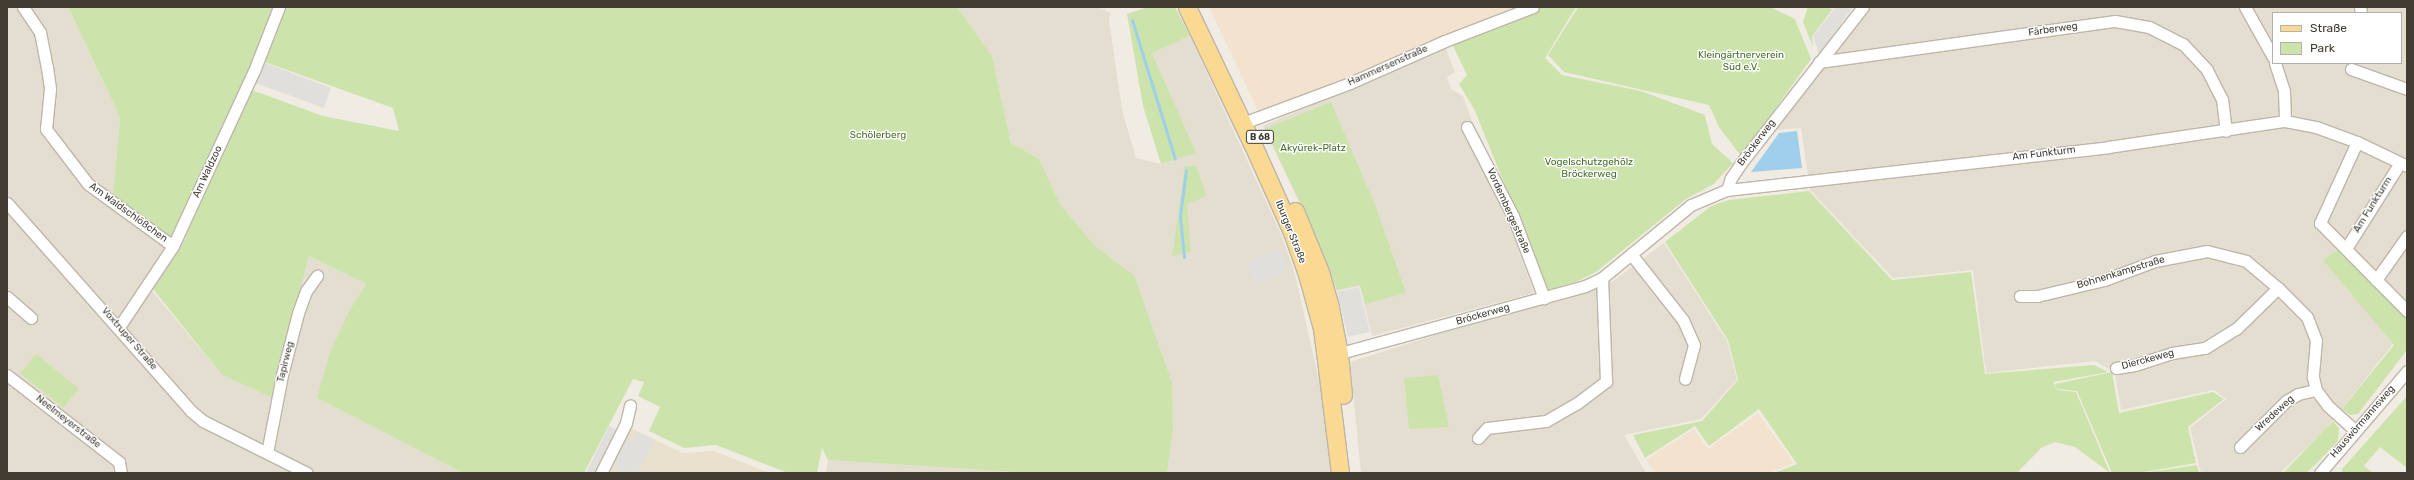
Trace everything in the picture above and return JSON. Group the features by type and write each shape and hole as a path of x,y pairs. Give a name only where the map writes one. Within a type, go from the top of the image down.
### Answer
{"main road":[{"name":"Iburger Straße","path":"1187,7 1304,232 1320,272 1351,473"},
{"name":"Iburger Straße","path":"1199,7 1248,122"},
{"name":"Iburger Straße","path":"1332,355 1340,473"}],"street":[{"name":"Am Waldschlößchen","path":"23,7 40,32 47,67 50,89 46,129 88,184 173,246"},
{"name":"Am Waldzoo","path":"119,327 173,246 251,78 279,7"},
{"name":"Hammersenstraße","path":"1248,122 1533,7"},
{"name":"Bröckerweg","path":"1332,355 1544,298 1585,286 1602,278 1691,205 1727,190 1731,178 1741,163 1863,7"},
{"path":"2245,7 2272,55"},
{"name":"Färberweg","path":"1819,62 2115,21 2149,27 2184,44 2207,70 2222,99 2226,131"},
{"path":"2275,64 2284,91 2285,121"},
{"path":"2352,69 2364,68 2407,88 2407,83"},
{"name":"Am Funkturm","path":"1727,190 2226,131 2285,121 2316,127 2357,142 2403,164 2347,247"},
{"name":"Vordembergestraße","path":"1467,126 1513,216 1544,298"},
{"path":"2357,142 2320,223 2347,247 2376,280 2407,311"},
{"name":"Voxtruper Straße","path":"8,208 119,327 191,411 202,421 267,454 288,469 307,473"},
{"path":"2376,280 2407,236"},
{"name":"Bohnenkampstraße","path":"2020,296 2037,296 2104,280 2155,261 2207,251 2246,261 2278,288 2307,318 2313,328 2316,340 2313,377 2316,390 2328,406 2355,430"},
{"path":"1631,254 1683,320 1694,345 1685,379"},
{"name":"Tapirweg","path":"267,454 282,375 298,313 306,292 317,276"},
{"path":"1478,438 1487,428 1546,421 1576,404 1606,381 1602,278"},
{"name":"Dierckeweg","path":"2116,368 2135,365 2172,352 2204,348 2236,329 2278,288"},
{"path":"7,297 31,318"},
{"name":"Hauswörmannsweg","path":"2320,473 2355,430 2407,371"},
{"name":"Neelmeyerstraße","path":"7,375 119,462 121,473"},
{"name":"Wredeweg","path":"2240,447 2286,401 2298,394 2316,390"},
{"path":"601,473 626,423 630,406"}],"shaded area":[{"path":"7,7 68,7 120,117 113,195 172,238 143,280 222,375 273,398 309,256 366,284 352,306 317,398 463,473 7,473"},
{"path":"957,7 1097,7 1111,13 1109,20 1122,110 1136,158 1161,164 1195,153 1152,53 1190,36 1281,234 1295,274 1320,385 1332,473 1167,473 1173,430 1134,275 1094,245 1060,204 1039,159 1011,143 992,56"},
{"path":"1209,7 1514,7 1348,79 1259,113"},
{"path":"1836,7 1853,7 1819,54 1813,36"},
{"path":"1868,7 2407,7 2407,318 2392,345 2325,430 2280,473 2201,473 2190,428 2226,399 2214,390 2121,410 2115,373 2095,361 1986,373 1973,270 1893,278 1810,190 1801,128 1774,130 1815,75 1831,61"},
{"path":"1445,47 1455,72 1447,77 1451,89 1463,96 1534,293 1372,336 1360,286 1337,291 1309,223 1263,126"},
{"path":"263,62 331,88 324,108 255,83"},
{"path":"1664,243 1727,341 1737,380 1701,419 1624,435 1646,473 1361,473 1350,362 1536,303 1612,282"},
{"path":"1280,249 1289,272 1256,285 1247,262"},
{"path":"1359,287 1370,332 1348,337 1337,292"},
{"path":"1758,413 1794,463 1769,473 1655,473 1646,460 1694,429 1708,449"},
{"path":"609,426 617,430 596,473 586,473"},
{"path":"629,427 683,453 714,451 770,473 606,473"},
{"path":"638,432 655,441 637,473 617,473 619,469 613,466 628,438 634,440"},
{"path":"828,460 1031,473 826,473"}],"green space":[{"name":"Schölerberg","path":"68,7 957,7 992,56 1011,143 1039,159 1060,204 1094,245 1134,275 1172,383 1173,430 1167,473 1031,473 828,460 822,448 817,473 788,473 716,445 684,448 649,431 660,407 638,396 644,382 633,379 584,473 463,473 317,398 330,352 352,306 366,284 309,256 273,398 222,375 153,289 180,249 252,90 323,116 399,131 393,108 259,60 175,241 113,195 120,117"},
{"path":"1148,7 1175,7 1190,36 1152,53 1196,153 1161,164 1143,106 1127,14"},
{"name":"Vogelschutzgehölz Bröckerweg","path":"1542,7 1576,7 1545,58 1562,75 1641,91 1705,115 1712,144 1733,163 1714,184 1686,199 1596,272 1578,281 1547,290 1475,111 1459,84 1467,75 1451,42"},
{"name":"Kleingärtnerverein Süd e.V.","path":"1578,7 1770,7 1795,19 1811,59 1741,156 1719,127 1709,105 1564,72 1548,55"},
{"path":"1808,7 1828,7 1832,10 1812,36 1813,47 1803,22"},
{"name":"Akyürek-Platz","path":"1331,102 1376,207 1406,293 1365,304 1360,285 1337,290 1310,223 1265,129"},
{"path":"1185,166 1196,166 1207,196 1187,204 1191,252 1172,256"},
{"path":"1809,191 1892,280 1971,272 1985,374 2094,365 2108,372 2053,382 2057,390 2076,392 2110,473 2075,447 2055,442 2041,448 2017,473 1774,473 1797,464 1759,409 1709,446 1695,426 1645,458 1633,435 1702,421 1738,380 1728,340 1665,242 1711,206 1729,200"},
{"path":"2339,249 2407,319 2407,350 2358,414 2350,415 2342,409 2394,345 2323,260"},
{"path":"36,354 79,389 63,408 20,373"},
{"path":"2112,372 2119,413 2213,392 2224,399 2188,427 2196,463 2138,473 2112,473 2077,391 2057,389 2055,384"},
{"path":"1438,375 1449,427 1409,429 1404,378"},
{"path":"2407,396 2407,468 2380,447 2364,466 2373,473 2342,473 2342,469"},
{"path":"2333,421 2339,428 2338,441 2314,466 2306,473 2283,473"},
{"path":"2197,465 2199,473 2142,473"}],"water":[{"path":"1797,131 1802,168 1751,172 1779,133"}],"waterway":[{"path":"1132,20 1175,159"},
{"path":"1184,257 1180,216 1186,170"}]}
